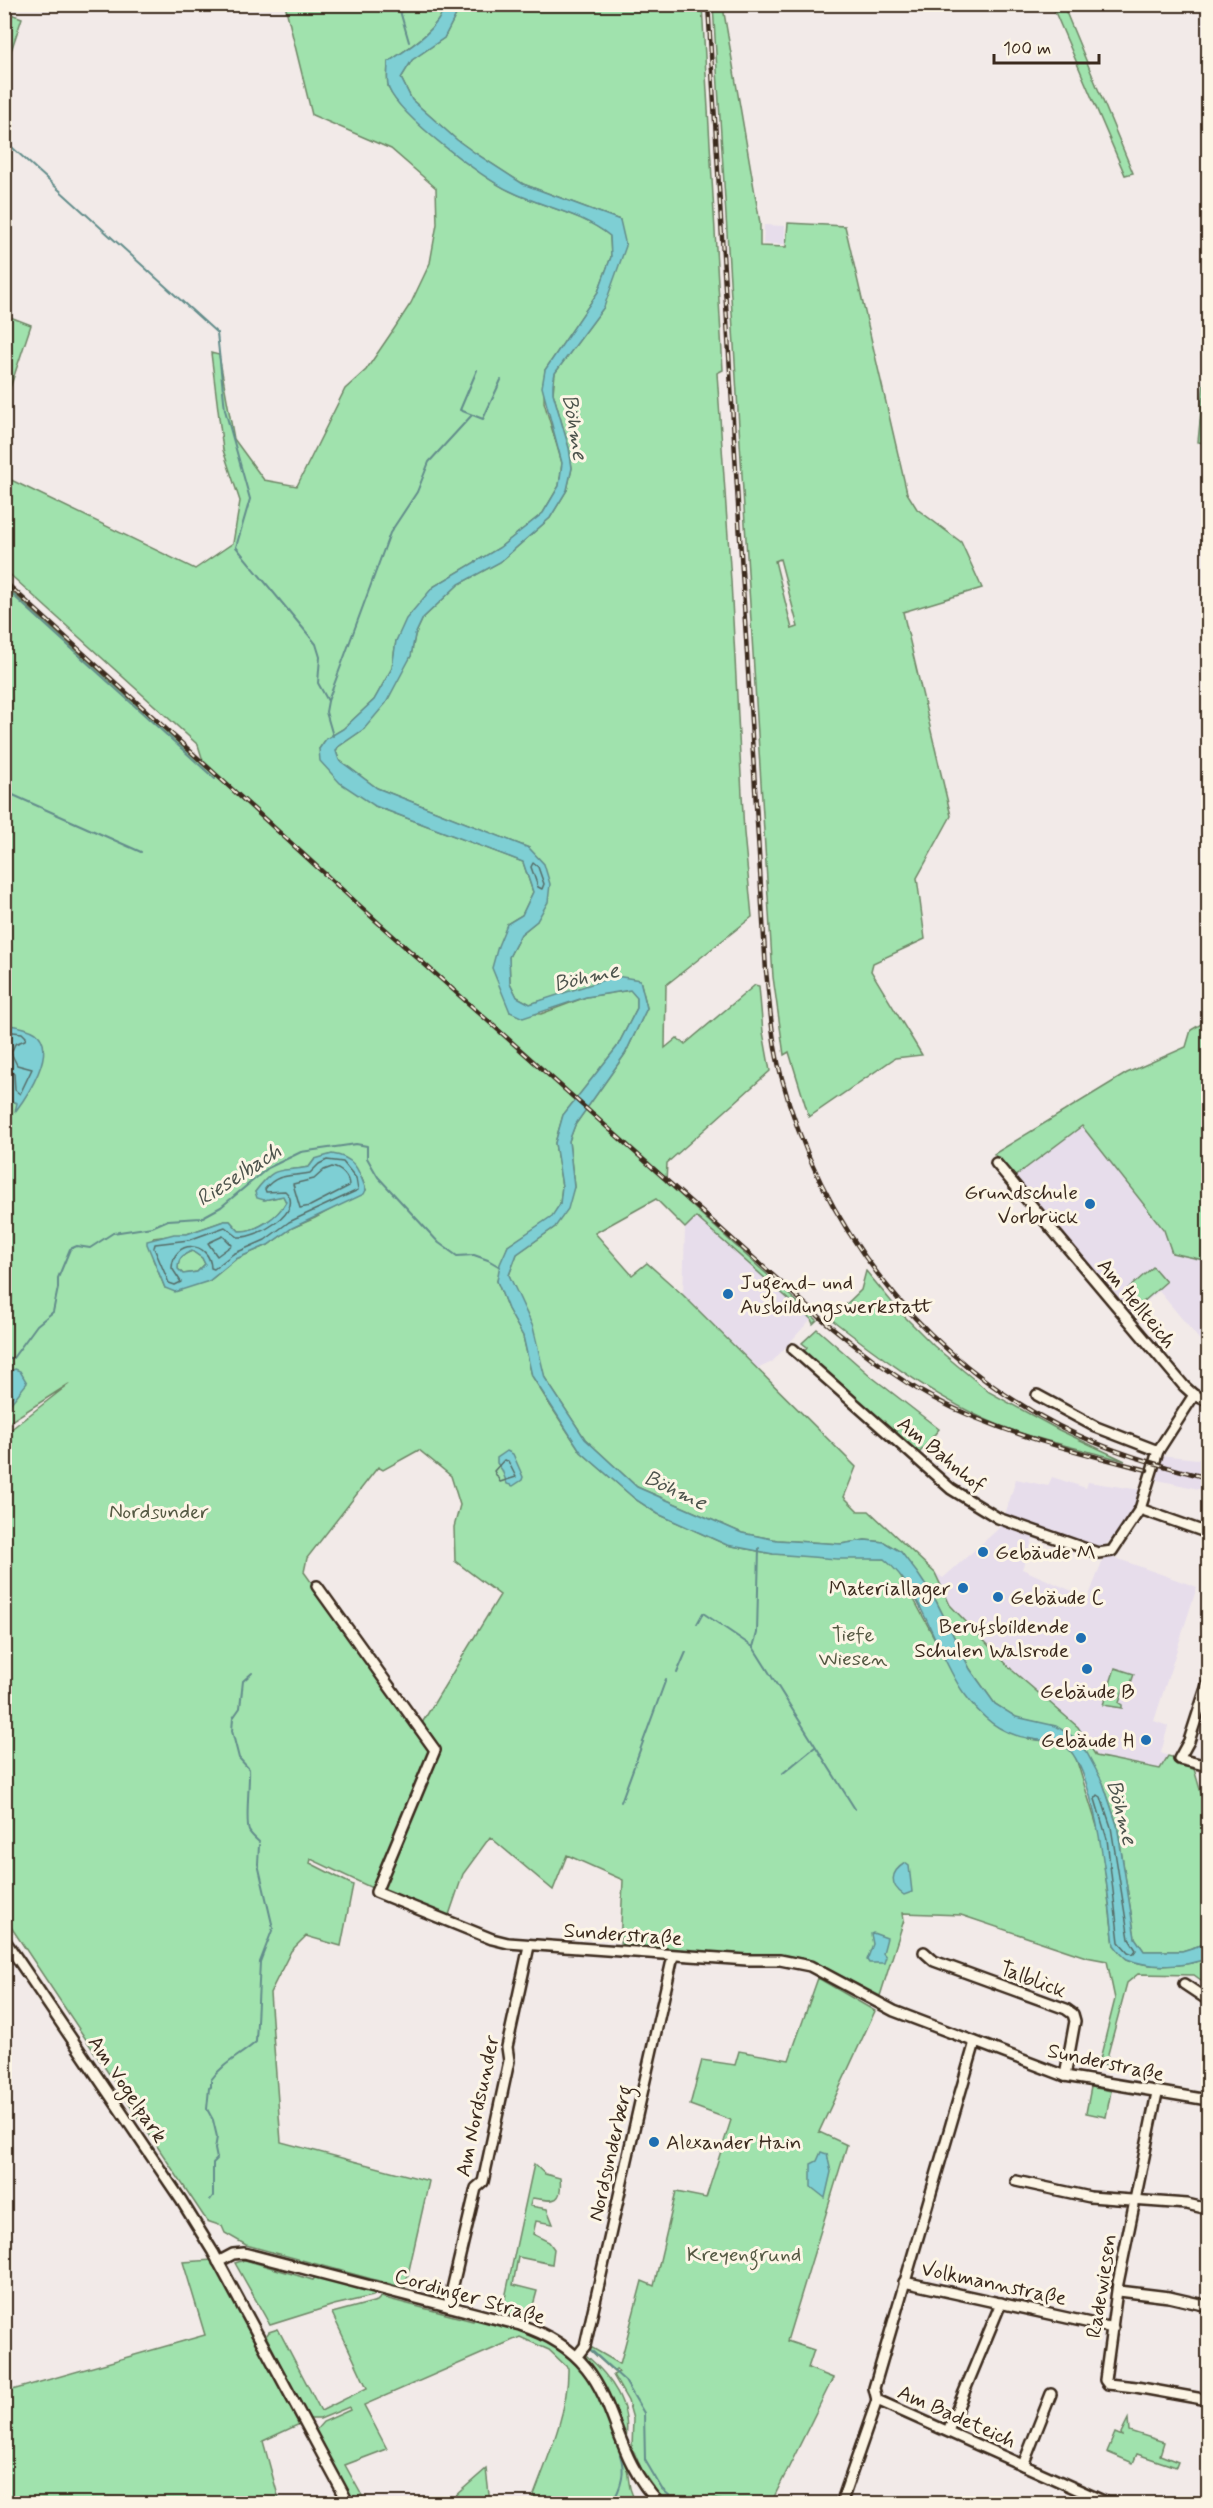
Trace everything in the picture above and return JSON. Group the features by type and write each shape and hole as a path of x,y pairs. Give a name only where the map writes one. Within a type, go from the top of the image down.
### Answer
{"street":[{"name":"Am Hellteich","path":"996,1163 1194,1395"},
{"name":"Am Bahnhof","path":"793,1349 951,1489 998,1518 1098,1553 1106,1553 1116,1546 1140,1509"},
{"path":"1036,1395 1096,1427 1158,1451"},
{"path":"1209,1401 1194,1395 1158,1451 1140,1509 1209,1533"},
{"name":"Sunderstraße","path":"316,1586 435,1750 376,1892 492,1940 529,1946 747,1960 780,1959 802,1963 818,1969 894,2011 1065,2076 1209,2100"},
{"path":"1208,1686 1189,1741 1179,1759 1209,1766"},
{"name":"Am Vogelpark","path":"4,1939 181,2200 218,2262 349,2504"},
{"name":"Am Nordsunder","path":"448,2306 476,2188 483,2182 508,2061 507,2047 529,1946"},
{"name":"Talblick","path":"924,1952 934,1961 1066,2009 1073,2014 1075,2021 1065,2076"},
{"name":"Nordsunderberg","path":"577,2356 585,2346 673,1956"},
{"path":"1184,1984 1209,2000"},
{"path":"844,2504 844,2492 877,2400 874,2388 975,2042"},
{"name":"Radewiesen","path":"1157,2093 1118,2283 1119,2291 1106,2383 1209,2400"},
{"path":"1016,2181 1089,2197 1181,2204 1209,2209"},
{"name":"Cordinger Straße","path":"218,2262 233,2254 244,2253 536,2330 577,2356 592,2373 604,2394 631,2464 641,2482 660,2504"},
{"name":"Volkmannstraße","path":"904,2282 1113,2328"},
{"path":"1119,2291 1169,2296 1209,2306"},
{"path":"948,2431 1001,2303"},
{"name":"Am Badeteich","path":"1023,2465 1052,2394"},
{"name":"Am Badeteich","path":"877,2400 1110,2504"}],"shaded area":[{"path":"764,225 785,226 785,244 763,244"},
{"name":"Grundschule Vorbrück","path":"1082,1125 1164,1230 1172,1253 1208,1261 1208,1350 1159,1291 1129,1316 1014,1177"},
{"path":"695,1217 811,1319 772,1362 757,1369 683,1295 685,1228"},
{"path":"1159,1455 1208,1460 1208,1491 1153,1479"},
{"name":"Berufsbildende Schulen Walsrode","path":"1052,1477 1086,1488 1088,1482 1141,1490 1134,1513 1102,1549 1037,1527 1022,1569 1088,1598 1104,1557 1109,1552 1110,1556 1197,1587 1154,1721 1168,1726 1161,1753 1168,1756 1160,1769 1096,1756 1078,1727 1013,1671 950,1605 935,1573 943,1578 996,1531 1008,1517 1005,1515 1016,1479 1048,1486"}],"green space":[{"path":"285,5 446,5 442,15 430,31 388,62 388,86 396,101 443,145 497,184 523,197 587,222 610,236 611,257 598,292 545,370 544,402 562,463 559,486 543,513 499,548 433,587 396,641 392,668 374,700 343,729 326,739 319,749 375,806 523,862 533,892 522,915 507,924 510,1012 541,1014 586,997 631,990 637,997 637,1008 617,1047 563,1115 555,1143 562,1186 560,1204 553,1216 508,1246 497,1281 508,1309 523,1336 532,1376 581,1452 635,1499 658,1514 727,1545 773,1554 884,1559 896,1568 962,1690 1029,1739 1062,1743 1075,1755 1101,1839 1114,1945 1127,1959 1146,1964 1179,1965 1208,1958 1208,1985 1194,1975 1138,1974 1127,1983 1105,2065 1099,2063 1115,1999 1107,1961 1086,1957 961,1915 903,1913 904,1920 880,1996 808,1959 781,1955 620,1947 623,1880 567,1855 553,1890 490,1837 463,1874 448,1918 380,1889 439,1750 422,1723 500,1595 455,1561 454,1527 460,1505 451,1476 419,1450 383,1470 378,1467 307,1558 304,1572 431,1749 374,1889 311,1859 310,1863 353,1885 341,1946 306,1936 291,1951 270,1993 281,2142 429,2181 405,2288 246,2245 225,2233 222,2226 207,2221 5,1918 5,1434 69,1384 5,1425 4,585 205,767 198,745 5,570 5,477 195,569 233,543 240,501 223,450 211,353 219,355 234,439 264,480 297,486 345,389 366,370 411,303 430,263 437,224 436,188 391,149 312,115","holes":["315,1159 361,1176 366,1190 292,1228 268,1245 236,1259 209,1281 165,1288 153,1259 153,1238 187,1234 224,1221 230,1221 239,1231 260,1226 272,1218 286,1202 283,1196 264,1200 255,1192 262,1183 278,1172 309,1167"]},
{"path":"461,5 702,5 723,370 717,373 744,833 752,917 666,985 665,1048 677,1038 685,1044 755,985 759,986 763,1032 770,1071 667,1163 666,1182 817,1320 813,1324 811,1319 696,1217 685,1228 656,1199 595,1233 632,1275 647,1263 683,1295 856,1467 844,1497 858,1511 869,1511 935,1573 950,1605 1013,1671 1078,1727 1096,1756 1160,1769 1168,1756 1192,1762 1201,1793 1208,1795 1208,1943 1182,1951 1144,1951 1135,1938 1117,1825 1103,1783 1056,1727 1015,1717 995,1704 970,1669 936,1601 901,1552 884,1542 865,1540 841,1544 777,1540 742,1533 637,1487 585,1439 545,1378 509,1275 517,1254 555,1227 574,1187 569,1141 575,1125 625,1054 647,1008 640,980 561,995 530,1004 517,997 510,983 509,957 521,934 537,921 529,848 377,788 339,760 336,751 338,747 364,729 411,656 415,635 423,618 459,584 500,562 550,518 567,490 572,468 569,448 553,393 555,373 604,307 620,220 523,184 457,140 412,100 401,78 412,60 444,38"},
{"path":"713,5 730,5 723,7 760,223 760,246 786,247 788,223 845,226 907,493 917,509 961,542 982,588 903,612 951,816 917,878 925,939 873,963 871,971 922,1055 895,1058 809,1117 789,1052 784,1055 773,977","holes":["780,559 798,627 792,629 775,561"]},
{"path":"1052,5 1063,5 1133,173 1125,175"},
{"path":"4,12 22,18 5,69"},
{"path":"4,315 31,325 5,403"},
{"path":"1208,338 1208,444 1198,442"},
{"path":"1208,1020 1208,1261 1172,1253 1164,1230 1082,1126 1014,1177 994,1154 1127,1073 1186,1047 1191,1030"},
{"path":"192,1251 202,1258 205,1264 197,1272 183,1274 178,1269 179,1262 183,1256"},
{"path":"1153,1267 1166,1282 1134,1310 1121,1295"},
{"path":"866,1271 900,1312 934,1346 989,1392 1059,1430 1125,1461 1030,1436 976,1415 938,1394 865,1345 831,1319 861,1290"},
{"path":"817,1329 873,1378 939,1429 916,1457 803,1353 807,1347 802,1343"},
{"path":"1115,1668 1134,1674 1130,1686 1125,1684 1119,1703 1122,1708 1103,1705"},
{"name":"Kreyengrund","path":"818,1978 875,2011 819,2132 847,2145 787,2341 814,2350 808,2368 833,2378 771,2503 735,2503 714,2499 710,2503 667,2503 652,2489 654,2487 642,2470 632,2448 633,2419 628,2401 613,2375 619,2372 616,2369 614,2372 589,2349 589,2346 620,2364 642,2281 654,2286 676,2192 706,2198 731,2120 690,2105 702,2060 735,2065 739,2051 789,2060"},
{"path":"1091,2087 1111,2091 1106,2117 1086,2113"},
{"path":"534,2164 545,2174 560,2178 561,2187 555,2199 532,2198 530,2206 547,2209 553,2224 536,2221 533,2234 549,2242 554,2249 552,2264 518,2257 513,2285 537,2291 529,2320 502,2312"},
{"path":"213,2260 302,2423 263,2441 280,2503 5,2504 5,2392 205,2335 183,2262"},
{"path":"245,2260 313,2280 315,2277 377,2291 373,2296 334,2305 270,2325 235,2263"},
{"path":"381,2297 473,2321 475,2317 508,2326 534,2336 573,2361 600,2399 612,2425 626,2462 631,2492 637,2503 531,2503 561,2419 568,2368 549,2350 520,2337 364,2405 387,2449 345,2465 366,2503 354,2503 316,2430 323,2422 350,2410 349,2407 320,2419 309,2419 266,2336 269,2332 278,2329 321,2411 367,2388 332,2313 377,2301"},
{"path":"586,2355 604,2372 617,2392 625,2414 626,2439 611,2398 587,2361"},
{"path":"1128,2419 1129,2431 1164,2442 1160,2455 1178,2462 1176,2467 1137,2454 1133,2463 1107,2452 1115,2433 1122,2436 1121,2433"},
{"path":"486,2469 490,2503 447,2503"}],"water":[{"path":"446,5 461,5 444,38 412,60 401,78 412,100 457,140 523,184 620,220 626,246 604,307 555,373 553,393 569,448 572,468 567,490 550,518 500,562 459,584 423,618 415,635 411,656 386,703 364,729 338,747 336,751 339,760 377,788 529,848 544,864 550,884 548,902 537,921 521,934 509,957 510,983 517,997 530,1004 616,976 640,980 647,1008 625,1054 575,1125 569,1141 574,1187 568,1209 555,1227 517,1254 509,1275 533,1327 545,1378 585,1439 637,1487 742,1533 777,1540 841,1544 865,1540 884,1542 901,1552 936,1601 970,1669 995,1704 1016,1717 1056,1726 1072,1736 1087,1753 1103,1783 1117,1825 1135,1938 1144,1951 1182,1951 1208,1943 1208,1958 1179,1965 1146,1964 1127,1959 1114,1945 1105,1869 1093,1806 1085,1779 1075,1757 1063,1744 1020,1737 1001,1729 977,1710 953,1676 909,1587 884,1559 837,1559 773,1554 727,1545 658,1514 635,1499 581,1452 532,1376 523,1336 508,1309 497,1281 500,1264 508,1246 552,1216 560,1204 562,1186 555,1143 563,1115 617,1047 637,1008 637,998 630,990 586,997 523,1018 510,1012 492,968 507,924 522,915 533,892 523,862 375,806 340,783 320,761 319,749 326,739 343,729 374,700 392,668 396,641 406,619 433,587 499,548 543,513 559,486 562,463 542,387 545,370 598,292 611,257 610,236 599,228 522,197 481,174 425,130 396,101 388,86 388,62 430,31 442,15"},
{"path":"9,1025 36,1033 42,1041 44,1050 33,1084 15,1112 17,1103 11,1101 9,1077 5,1072 5,1026"},
{"path":"332,1154 351,1161 361,1176 366,1190 364,1194 292,1228 268,1245 236,1259 209,1281 175,1292 165,1288 147,1241 174,1234 187,1234 224,1221 230,1221 239,1231 259,1226 278,1213 286,1202 283,1196 264,1200 257,1198 255,1192 262,1183 279,1171 309,1167 315,1159","holes":["192,1251 202,1258 205,1264 197,1272 183,1274 178,1269 180,1260 189,1252"]},
{"path":"15,1369 20,1371 27,1383 5,1407 5,1396 11,1399 13,1395 8,1388 5,1389 5,1379 10,1376 10,1371"},
{"path":"507,1451 513,1454 523,1477 513,1486 507,1484 497,1463 497,1458"},
{"path":"905,1863 909,1866 912,1892 904,1895 896,1887 893,1879 896,1870"},
{"path":"871,1934 887,1938 883,1953 886,1957 884,1963 869,1963 867,1960 873,1944"},
{"path":"821,2152 827,2154 831,2172 825,2198 811,2187 811,2164 817,2161"}],"waterway":[{"path":"398,4 409,42"},
{"path":"434,4 436,11"},
{"path":"4,140 217,333 225,410 250,499 236,547 316,644 320,657 318,683 328,701"},
{"path":"477,370 460,410 483,419 501,380"},
{"path":"333,736 326,712 328,701 390,533 417,492 429,462 472,415"},
{"path":"4,587 215,779"},
{"path":"4,791 141,852"},
{"name":"Rieselbach","path":"4,1361 13,1358 37,1325 53,1312 58,1278 70,1249 77,1246 90,1248 113,1233 152,1227 168,1220 201,1218 221,1207 268,1168 301,1152 356,1144 367,1146 367,1158 378,1177 439,1243 457,1256 474,1255 500,1267"},
{"path":"753,1647 757,1633 759,1548"},
{"path":"697,1624 703,1613 753,1647 855,1809"},
{"path":"677,1673 686,1652"},
{"path":"252,1673 243,1681 240,1708 233,1718 232,1731 239,1758 249,1769 248,1827 259,1842"},
{"path":"621,1802 666,1679"},
{"path":"782,1774 815,1747"},
{"path":"210,2200 213,2196 213,2163 217,2159 215,2149 217,2137 213,2120 207,2109 209,2088 211,2080 221,2069 256,2042 260,1962 273,1928 258,1864 259,1845"},
{"path":"591,2350 625,2381 644,2413 645,2460 662,2489 679,2504"},
{"path":"611,2504 622,2480 623,2468 620,2455"}],"railway":[{"path":"708,4 766,971 778,1062 798,1130 821,1183 849,1233 882,1280 920,1323 962,1362 1009,1397 1077,1435 1132,1456 1208,1478"},
{"path":"4,581 384,928 823,1320 862,1351 917,1389 983,1421 1037,1440 1147,1470"}],"place":[{"name":"Grundschule Vorbrück","path":"1090,1204"},
{"name":"Jugend- und Ausbildungswerkstatt","path":"728,1294"},
{"name":"Gebäude M","path":"983,1552"},
{"name":"Materiallager","path":"963,1588"},
{"name":"Gebäude C","path":"998,1597"},
{"name":"Berufsbildende Schulen Walsrode","path":"1081,1638"},
{"name":"Gebäude B","path":"1087,1669"},
{"name":"Gebäude H","path":"1146,1740"},
{"name":"Alexander Hain","path":"654,2142"}],"water label":[{"name":"Böhme","path":"576,427"},
{"name":"Böhme","path":"586,976"},
{"name":"Böhme","path":"676,1489"},
{"name":"Böhme","path":"1123,1812"}],"park label":[{"name":"Nordsunder","path":"159,1511"},
{"name":"Tiefe Wiesen","path":"853,1646"}]}
